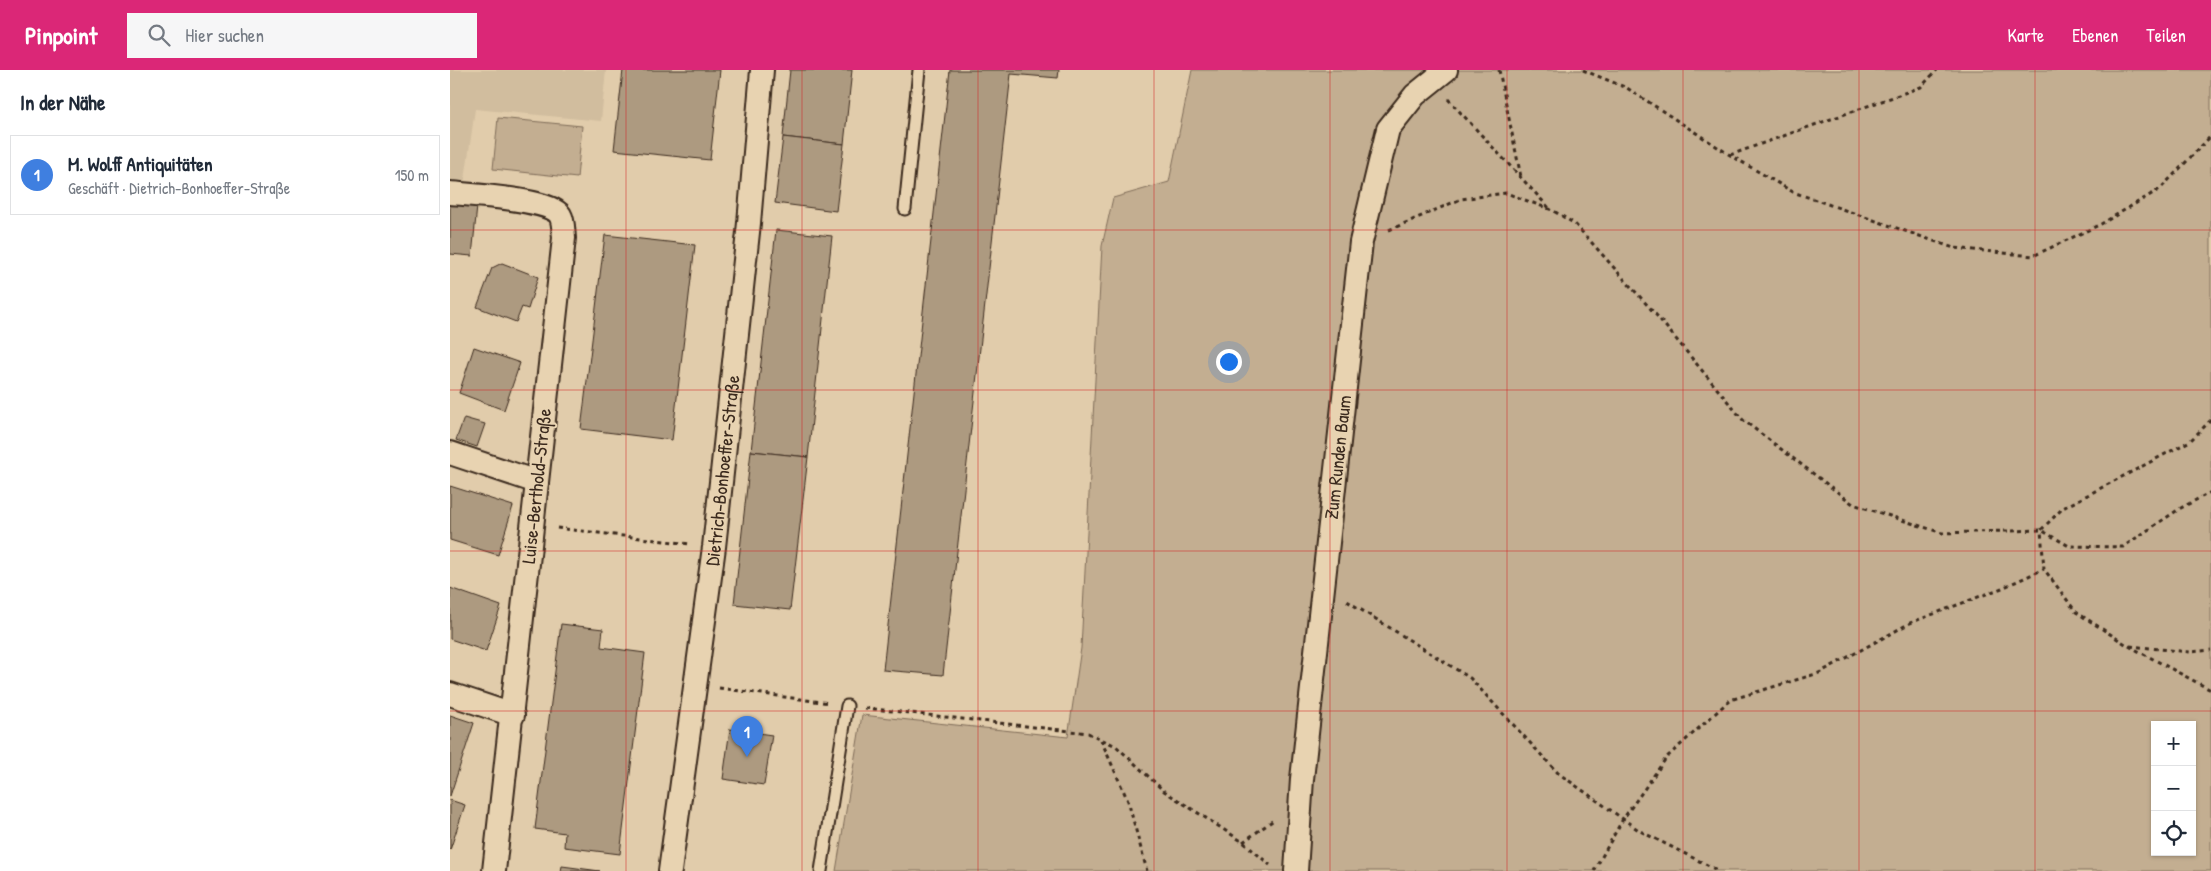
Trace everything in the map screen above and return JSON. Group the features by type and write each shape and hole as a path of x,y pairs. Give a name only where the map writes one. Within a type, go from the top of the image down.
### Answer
{"street":[{"name":"Dietrich-Bonhoeffer-Straße","path":"670,871 714,547 749,223 762,70"},
{"name":"Zum Runden Baum","path":"1296,871 1300,800 1362,242 1388,130 1415,94 1438,76"},
{"name":"Luise-Berthold-Straße","path":"450,193 534,202 552,209 559,215 563,225 564,238 513,715 494,871"},
{"path":"450,453 537,482"},
{"path":"450,694 513,715"}],"lane":[{"path":"905,209 919,70"},
{"path":"822,871 847,706"}],"path":[{"path":"1499,70 1522,178"},
{"path":"1583,70 1627,88 1730,155 1793,192 1954,248 2033,256 2101,224 2160,189 2211,136"},
{"path":"1730,155 1921,86 1937,70"},
{"path":"1438,76 1522,178 1552,210"},
{"path":"1362,242 1461,199 1506,193 1552,210 1575,224 1657,316 1743,420 1853,504 1942,533 2041,530 2069,546 2124,548 2179,509 2211,492"},
{"path":"2211,420 2190,441 2063,508 2041,530 2044,569 2076,612 2127,645 2211,690"},
{"path":"532,525 714,547"},
{"path":"1594,871 1623,819 1667,757 1730,700 1820,673 1910,623 2002,588 2044,569"},
{"path":"1323,587 1470,678 1558,773 1640,831 1719,871"},
{"path":"2127,645 2190,652 2211,650"},
{"path":"694,685 828,702"},
{"path":"847,706 1069,729 1088,733 1116,746 1164,792 1243,842 1277,871"},
{"path":"1101,740 1128,800 1147,871"},
{"path":"1243,842 1300,800"}],"shaded area":[{"path":"450,70 606,70 601,121 475,109 464,186 450,185"},
{"path":"1192,70 2211,70 2211,871 836,871 862,715 1068,737 1081,648 1102,246 1113,198 1169,182"},
{"path":"498,118 582,126 577,178 493,169"}],"building":[{"path":"623,70 720,70 710,160 614,150"},
{"path":"790,70 852,70 844,144 783,137"},
{"path":"950,70 1059,70 1058,78 1011,74 943,675 883,670"},
{"path":"783,137 844,144 836,211 775,203"},
{"path":"450,203 477,206 472,256 450,254"},
{"path":"776,230 832,236 808,457 751,451"},
{"path":"605,235 695,245 672,440 581,429"},
{"path":"502,263 538,277 528,309 522,307 516,322 477,307 492,268"},
{"path":"474,347 520,363 504,410 459,393"},
{"path":"464,418 485,424 477,447 456,440"},
{"path":"751,451 808,457 790,610 734,604"},
{"path":"450,486 513,506 498,555 450,540"},
{"path":"450,588 501,606 486,651 450,639"},
{"path":"561,624 603,629 601,647 645,653 620,854 564,847 565,833 535,829"},
{"path":"450,715 474,723 450,796"},
{"path":"730,729 772,735 764,785 723,779"},
{"path":"450,800 465,805 450,850"},
{"path":"562,866 600,871 561,871"}],"place":[{"name":"M. Wolff Antiquitäten","path":"747,757"}]}
